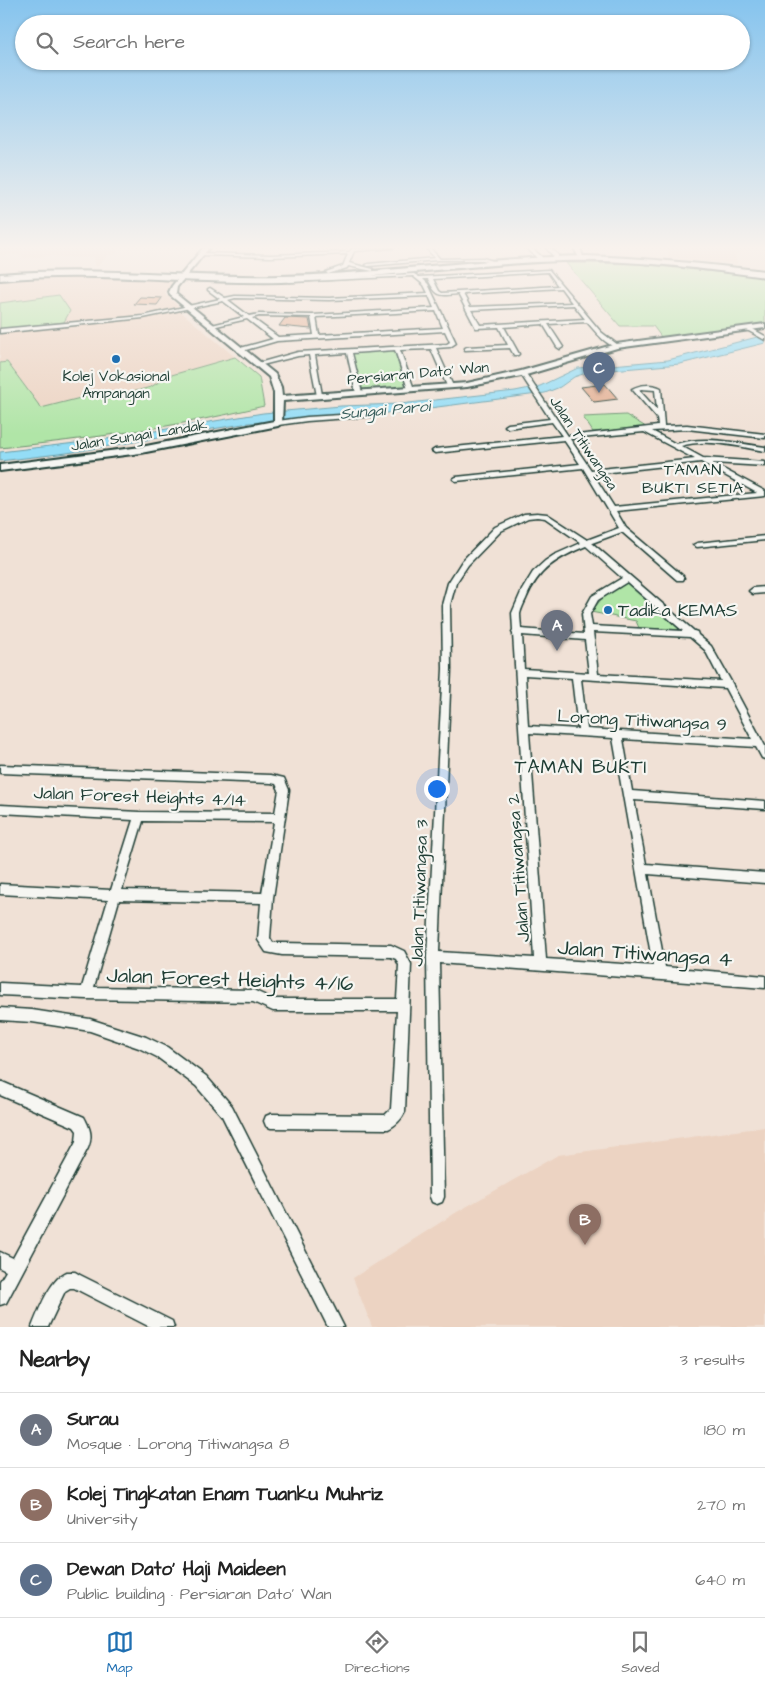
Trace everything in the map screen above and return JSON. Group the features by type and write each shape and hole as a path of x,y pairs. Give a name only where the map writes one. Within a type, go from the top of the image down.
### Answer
{"street":[{"path":"0,331 143,317 173,310"},
{"path":"189,310 258,364 275,380 278,422 374,415"},
{"path":"238,310 277,339"},
{"path":"331,310 332,315"},
{"path":"210,327 266,315 313,316 422,310"},
{"path":"258,364 292,355 448,346 453,343 438,310"},
{"path":"469,310 478,326 588,320"},
{"path":"579,310 599,333 616,346"},
{"path":"313,316 317,336"},
{"path":"545,323 560,347"},
{"path":"501,326 516,354"},
{"name":"Persiaran Dato' Wan","path":"278,403 319,395 450,386 523,373 616,346 749,330 765,326"},
{"path":"239,350 277,339 447,329"},
{"path":"749,330 764,337"},
{"path":"468,349 512,346"},
{"path":"433,347 450,386"},
{"path":"397,349 411,389"},
{"path":"349,352 359,393"},
{"path":"312,354 319,395"},
{"path":"508,376 528,382 529,377 541,368"},
{"name":"Jalan Titiwangsa","path":"523,373 613,509 623,529"},
{"path":"654,380 658,388 661,428"},
{"path":"658,388 634,386 635,390 660,417"},
{"path":"508,426 554,420"},
{"name":"Jalan Sungai Landak","path":"0,468 141,450 278,422"},
{"path":"435,451 661,428 687,427 765,436"},
{"path":"646,430 764,494"},
{"path":"676,446 697,441 765,449"},
{"path":"456,479 701,460 765,464"},
{"path":"613,509 764,494"},
{"name":"Jalan Titiwangsa 3","path":"437,1197 433,957 447,669 446,605 452,583 465,563 498,529 527,516 547,516 588,544 708,648 765,755"},
{"path":"623,529 680,578"},
{"name":"Jalan Titiwangsa 2","path":"540,964 516,613 527,586 540,569 562,553 623,529"},
{"path":"697,545 765,538"},
{"path":"594,677 586,614 594,598 627,578"},
{"path":"754,591 765,590"},
{"path":"516,632 694,634"},
{"path":"521,672 729,685"},
{"path":"576,676 583,732"},
{"name":"Lorong Titiwangsa 9","path":"524,729 758,742"},
{"path":"617,734 660,973"},
{"path":"0,769 271,779 280,781 284,790 267,898 264,940 270,948 391,951 400,955 405,964 398,1112 388,1122 270,1121"},
{"path":"628,795 765,805"},
{"name":"Jalan Forest Heights 4/14","path":"0,809 140,816 279,818"},
{"path":"0,990 86,994 140,816"},
{"path":"642,870 765,878"},
{"path":"0,889 267,898"},
{"name":"Jalan Titiwangsa 4","path":"433,957 765,982"},
{"name":"Jalan Forest Heights 4/16","path":"86,994 253,996 273,1006 403,1005"},
{"path":"0,1014 58,1020 119,1033 162,1052 201,1081 227,1111 336,1327"},
{"path":"0,1088 79,1122 84,1130 82,1142 0,1297"},
{"path":"0,1260 16,1268"},
{"path":"40,1327 60,1286 67,1280 75,1280 166,1327"}],"shaded area":[{"path":"0,310 165,310 142,315 0,329"},
{"name":"Kolej Vokasional Ampangan","path":"180,311 235,357 168,376 151,387 106,399 100,393 41,408 7,362 0,363 0,333 152,317"},
{"path":"765,1127 765,1327 372,1327 353,1278 457,1212 558,1155"}],"green space":[{"path":"0,310 70,311 64,322 0,329"},
{"path":"606,310 765,310 765,323 662,338 653,326 620,326"},
{"path":"394,350 406,387 363,390 352,353"},
{"path":"235,357 259,377 264,406 132,432 0,448 0,363 7,362 41,408 100,393 106,399 151,387 168,376"},
{"path":"626,415 646,427 593,432 583,417"},
{"path":"627,582 685,630 639,628 636,621 591,612 603,597"}],"water":[{"name":"Sungai Paroi","path":"765,335 765,343 680,364 589,372 574,377 560,387 545,393 399,412 249,423 67,453 0,461 0,452 101,440 263,413 341,406 400,404 515,391 540,386 578,368 668,360"}],"building":[{"path":"285,318 309,319 311,329 279,326"},
{"path":"605,384 618,399 594,402 581,387"}],"place":[{"name":"Kolej Vokasional Ampangan","path":"116,359"},
{"name":"Dewan Dato' Haji Maideen","path":"599,393"},
{"name":"Tadika KEMAS","path":"608,610"},
{"name":"Surau","path":"557,651"},
{"name":"Kolej Tingkatan Enam Tuanku Muhriz","path":"585,1245"}],"district":[{"name":"TAMAN BUKTI SETIA","path":"693,478"},
{"name":"TAMAN BUKTI","path":"581,766"}]}
